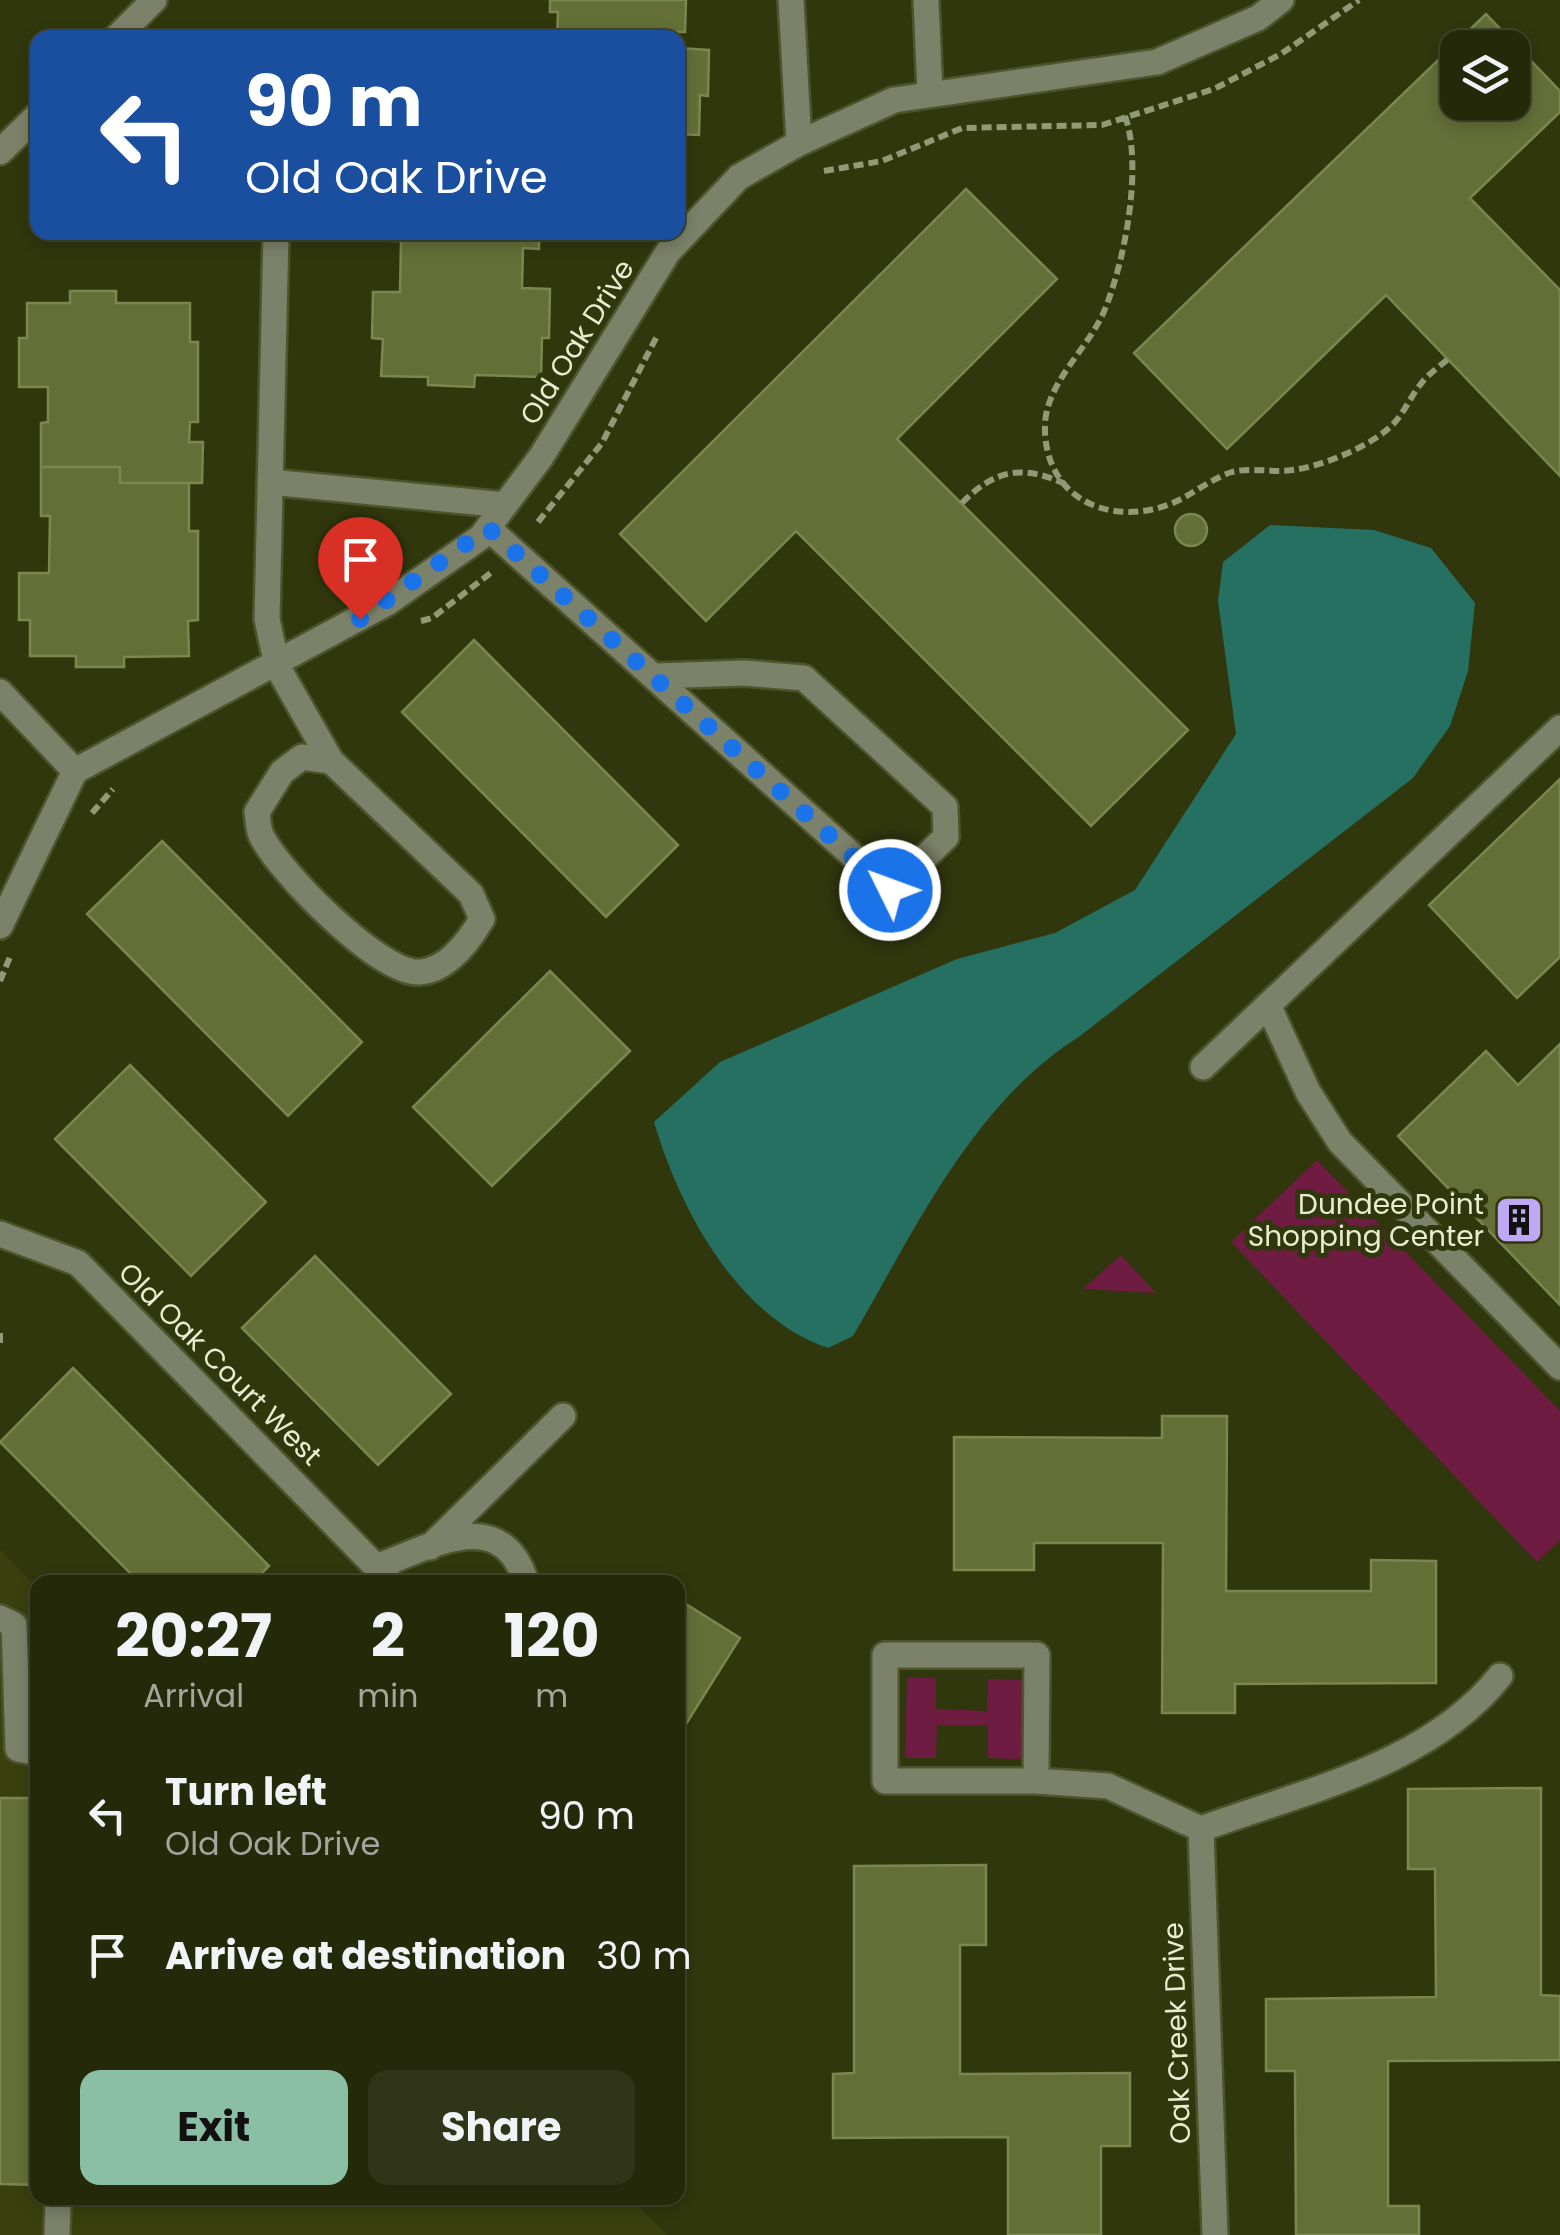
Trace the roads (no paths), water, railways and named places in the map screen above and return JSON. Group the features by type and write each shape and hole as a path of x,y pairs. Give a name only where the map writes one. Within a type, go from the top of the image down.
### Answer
{"street":[{"path":"124,30 154,0"},
{"path":"792,0 799,142"},
{"path":"926,0 930,94"},
{"name":"Old Oak Drive","path":"685,234 740,177 799,142 894,100 1157,62 1255,9 1281,0"},
{"path":"0,152 30,123"},
{"path":"276,240 268,619 277,666 331,761 471,894 482,919 448,960 423,972 399,970 380,960 294,879 260,834 257,812 282,772 302,758 331,761"},
{"name":"Old Oak Drive","path":"75,771 277,666 387,603 488,528 540,457 668,252 680,240"},
{"path":"270,482 505,505"},
{"path":"488,528 890,890 946,838 945,807 804,678 744,673 656,676"},
{"path":"0,692 75,771 6,938"},
{"path":"1204,1067 1560,728"},
{"path":"1268,1005 1308,1092 1340,1142 1560,1367"},
{"name":"Old Oak Court West","path":"0,1234 78,1263 385,1574 430,1547 460,1535 482,1534 503,1546 520,1564 524,1575"},
{"path":"430,1547 563,1416"},
{"path":"0,1618 14,1625 18,1749 30,1751"},
{"path":"1036,1781 1037,1655 886,1655 884,1781 1036,1781 1108,1786 1202,1828 1402,1754 1481,1700 1500,1676"},
{"name":"Oak Creek Drive","path":"1202,1828 1215,2235"},
{"path":"57,2235 58,2205"}],"water":[{"path":"1270,525 1374,530 1431,548 1475,603 1468,671 1450,726 1413,778 1042,1064 1008,1096 950,1171 853,1336 828,1348 795,1333 766,1312 717,1256 679,1190 654,1122 720,1062 957,959 1055,933 1135,890 1236,734 1218,601 1223,562"}],"place":[{"name":"Dundee Point Shopping Center","path":"1519,1220"}]}
